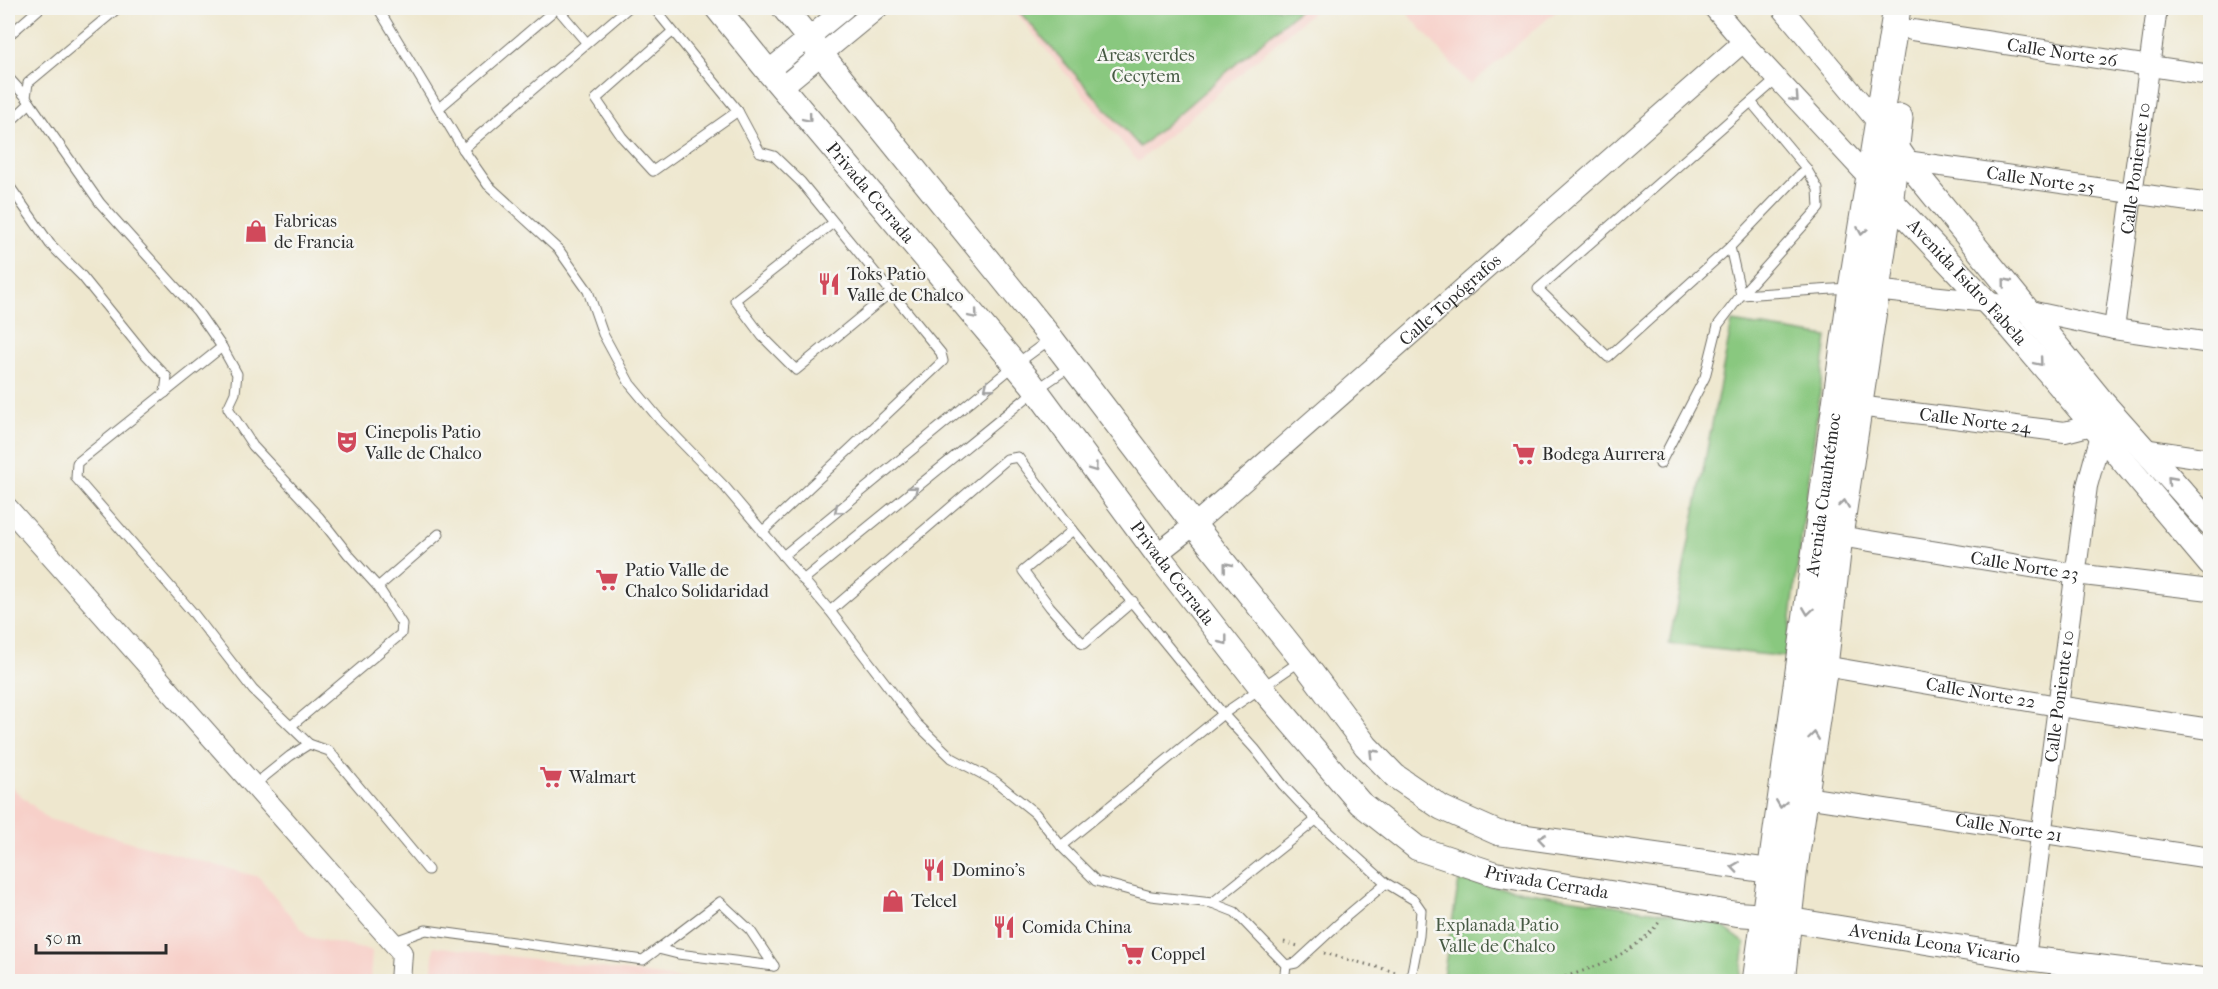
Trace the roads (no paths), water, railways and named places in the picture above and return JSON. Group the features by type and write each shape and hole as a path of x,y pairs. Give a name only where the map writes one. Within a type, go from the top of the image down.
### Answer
{"main road":[{"name":"Avenida Cuauhtémoc","path":"1893,143 1898,8"},
{"name":"Avenida Cuauhtémoc","path":"1756,981 1777,918 1863,289 1880,189 1893,143 1914,19"},
{"name":"Avenida Cuauhtémoc","path":"1783,873 1805,797 1824,666 1839,536 1858,406 1863,289"},
{"name":"Avenida Cuauhtémoc","path":"1777,918 1781,981"}],"street":[{"name":"Privada Cerrada","path":"717,8 1015,364 1157,554 1261,687 1360,803 1417,848 1495,874 1737,914 1777,918"},
{"path":"784,8 1051,338 1194,525 1302,660 1366,746 1395,776 1442,808 1498,833 1783,873"},
{"path":"815,46 845,8"},
{"path":"775,79 815,46 878,8"},
{"name":"Avenida Isidro Fabela","path":"1714,8 1777,79 1987,302 2211,564"},
{"name":"Avenida Isidro Fabela","path":"1782,8 2143,449 2211,524"},
{"name":"Calle Poniente 10","path":"2114,328 2157,8"},
{"name":"Calle Norte 26","path":"1914,19 2149,66 2211,75"},
{"name":"Calle Topógrafos","path":"1157,554 1194,525 1743,42"},
{"name":"Calle Norte 25","path":"1893,143 2133,192 2211,204"},
{"path":"1863,289 1987,302 2114,328 2211,342"},
{"name":"Calle Norte 24","path":"1858,406 2065,432 2096,430"},
{"name":"Calle Poniente 10","path":"2025,958 2096,430"},
{"path":"2143,449 2211,459"},
{"path":"8,508 402,953 399,981"},
{"name":"Calle Norte 23","path":"1839,536 2075,574 2211,590"},
{"name":"Calle Norte 22","path":"1824,666 2058,706 2211,729"},
{"name":"Calle Norte 21","path":"1805,797 2211,858"},
{"name":"Avenida Leona Vicario","path":"1777,918 2149,977 2211,981"}],"lane":[{"path":"8,36 40,8"},
{"path":"8,124 28,100 28,83 118,8"},
{"path":"378,8 463,149 488,185 559,250 588,291 603,334 630,384 660,420 725,487 831,611 916,723 952,758 995,781 1035,813 1061,846 1096,881 1151,896 1212,903 1235,912 1286,965"},
{"path":"439,108 557,8 586,42"},
{"path":"463,149 628,8"},
{"path":"654,8 738,111 760,152 774,156 801,182 941,353 943,361 762,532"},
{"path":"672,32 596,99 622,137 653,171 738,111"},
{"path":"8,77 28,100 99,203 196,311 222,347 237,374 236,393 228,408 253,446 319,517 378,587 402,624 401,634 291,726"},
{"path":"1777,79 1538,289 1608,357 1730,247 1806,168"},
{"path":"1660,464 1705,377 1718,325 1741,295 1819,208 1818,189 1806,168 1751,102"},
{"path":"8,184 50,244 82,276 166,377 165,393"},
{"path":"833,223 735,300 762,336 796,370 891,292"},
{"path":"1730,247 1741,295"},
{"path":"1741,295 1863,289"},
{"path":"783,556 1015,364 1051,338"},
{"path":"222,347 77,463 76,478 194,614 253,690 309,744 329,750 428,870"},
{"path":"803,580 1036,390 1071,366"},
{"path":"831,611 1007,459 1018,457 1073,530 1283,785 1316,820 1386,883 1414,900 1421,910 1411,979"},
{"path":"1073,530 1023,571 1050,607 1083,644 1133,601"},
{"path":"378,587 439,534"},
{"path":"1061,846 1223,714 1302,660"},
{"path":"254,785 309,744"},
{"path":"1212,903 1316,820"},
{"path":"1286,965 1296,963 1386,883"},
{"path":"392,942 426,930 643,960 720,902 750,930 774,966 678,954 658,949"},
{"path":"1284,981 1286,965"}],"place":[{"name":"Fabricas de Francia","path":"256,231"},
{"name":"Toks Patio Valle de Chalco","path":"829,284"},
{"name":"Cinepolis Patio Valle de Chalco","path":"347,442"},
{"name":"Bodega Aurrera","path":"1524,454"},
{"name":"Patio Valle de Chalco Solidaridad","path":"607,580"},
{"name":"Walmart","path":"551,777"},
{"name":"Domino's","path":"934,870"},
{"name":"Telcel","path":"893,901"},
{"name":"Comida China","path":"1004,927"},
{"name":"Coppel","path":"1133,954"}],"park label":[{"name":"Areas verdes Cecytem","path":"1146,65"},
{"name":"Explanada Patio Valle de Chalco","path":"1497,935"}]}
